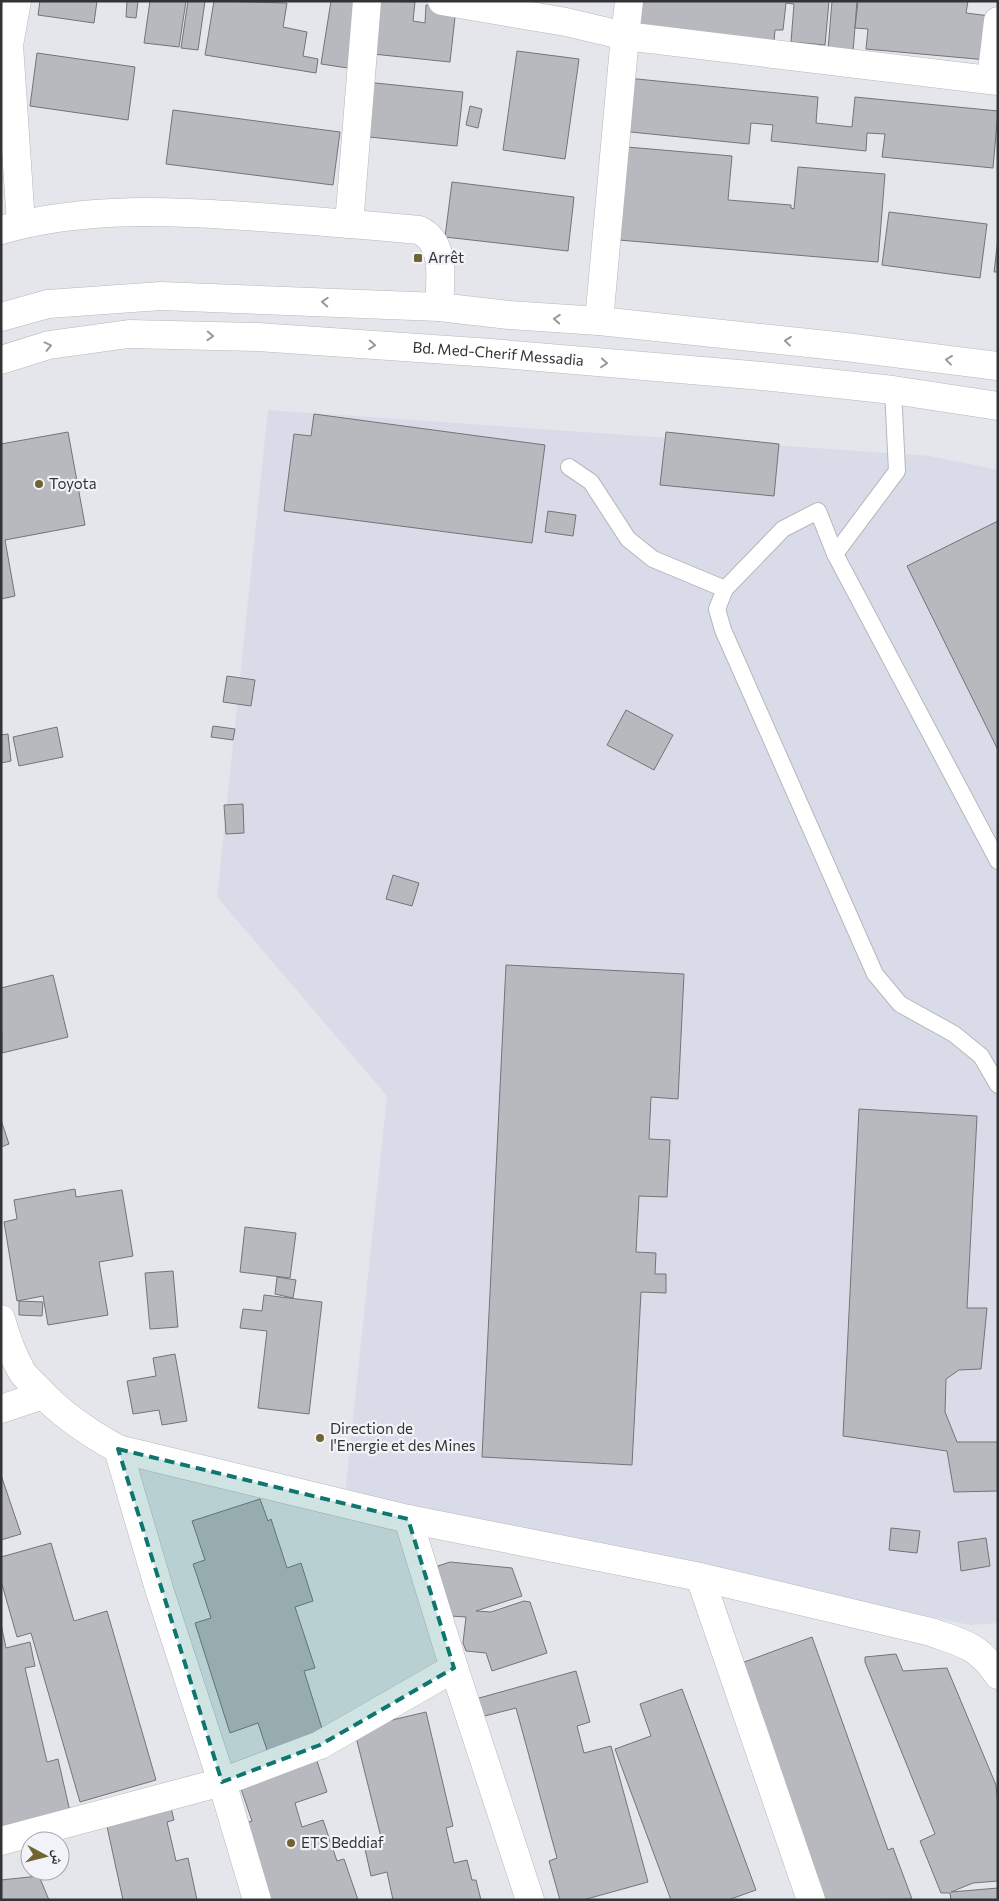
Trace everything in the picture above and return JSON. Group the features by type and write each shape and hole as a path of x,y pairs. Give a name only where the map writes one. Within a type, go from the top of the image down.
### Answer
{"main road":[{"path":"17,1 9,44 11,227 91,213 186,212 419,230 428,234 438,251 440,267 439,307"},
{"path":"349,224 367,1"},
{"path":"442,1 566,22 625,36 995,81 998,21"},
{"path":"599,321 629,1"},
{"path":"1,317 48,304 161,296 439,307 509,315 599,321 846,347 998,366"},
{"name":"Bd. Med-Cherif Messadia","path":"1,360 49,345 129,334 258,337 491,353 762,376 893,390 998,406"},
{"path":"1,1320 10,1347 22,1372 42,1395 88,1432 118,1449 408,1519 700,1577 931,1632 967,1644 987,1659 998,1674"},
{"path":"1,1409 42,1395"},
{"path":"118,1449 160,1592 222,1782 257,1900"},
{"path":"408,1519 454,1668 530,1900"},
{"path":"700,1577 811,1900"},
{"path":"1,1840 222,1782 320,1745 454,1668"}],"lane":[{"path":"835,554 897,471 893,390"},
{"path":"569,467 591,482 628,539 653,559 725,590"},
{"path":"998,861 835,554 818,511 783,529 725,590 716,609 723,630 875,974 900,1004 954,1034 981,1056 998,1085"}],"highlighted area":[{"path":"118,1449 408,1519 454,1668 320,1745 222,1782"}],"shaded area":[{"path":"268,410 930,456 998,470 998,1623 970,1625 345,1494 387,1096 217,897"}],"building":[{"path":"40,1 97,1 94,23 38,15"},
{"path":"127,1 138,1 136,18 126,17"},
{"path":"150,1 186,1 179,47 144,43"},
{"path":"188,1 205,1 198,50 181,48"},
{"path":"214,1 287,3 283,27 307,32 303,56 318,59 316,73 205,55"},
{"path":"331,1 359,1 348,68 321,64"},
{"path":"369,1 415,2 413,21 425,23 426,5 456,8 450,62 363,53"},
{"path":"624,1 829,1 825,45 791,42 794,4 786,3 783,30 775,30 774,41 622,27"},
{"path":"832,1 857,1 853,52 828,50"},
{"path":"858,1 968,1 966,13 990,16 987,60 866,49 868,29 855,28"},
{"path":"517,51 579,59 565,159 503,150"},
{"path":"37,53 135,67 128,120 30,106"},
{"path":"627,78 818,97 816,123 852,127 855,97 998,111 993,168 882,157 885,134 867,133 866,151 771,141 773,125 751,123 749,144 621,131"},
{"path":"356,81 463,92 457,146 350,135"},
{"path":"470,106 482,109 478,128 466,125"},
{"path":"173,110 340,132 333,185 166,164"},
{"path":"615,146 732,156 728,200 791,205 791,208 794,209 798,167 885,174 878,262 607,239"},
{"path":"452,182 574,197 568,251 445,237"},
{"path":"889,212 987,224 980,278 882,265"},
{"path":"998,239 998,272 994,272"},
{"path":"314,414 545,445 532,543 284,511 294,434 311,436"},
{"name":"Toyota","path":"68,432 85,525 5,540 15,596 1,599 1,444"},
{"path":"666,432 779,444 774,496 660,485"},
{"path":"548,511 576,515 573,536 545,532"},
{"path":"998,521 998,750 907,566"},
{"path":"227,676 255,680 251,706 223,702"},
{"path":"626,710 673,735 654,770 607,745"},
{"path":"213,726 235,729 233,740 211,737"},
{"path":"57,727 63,757 19,766 13,737"},
{"path":"8,734 11,761 1,763 1,735"},
{"path":"243,804 244,833 226,834 224,805"},
{"path":"393,875 419,883 412,906 386,899"},
{"path":"506,965 684,974 678,1099 651,1097 649,1139 670,1140 667,1197 639,1196 636,1252 656,1253 655,1274 666,1274 666,1293 641,1292 632,1465 482,1457"},
{"path":"53,975 68,1037 2,1053 1,988"},
{"path":"859,1109 977,1116 967,1308 987,1308 981,1369 959,1370 946,1379 945,1412 957,1442 998,1442 998,1491 954,1492 947,1451 843,1436"},
{"path":"1,1120 9,1144 1,1147"},
{"path":"75,1189 76,1197 122,1190 133,1256 99,1262 108,1315 48,1325 43,1296 17,1301 4,1222 17,1219 14,1200"},
{"path":"245,1227 296,1233 290,1278 240,1272"},
{"path":"173,1271 178,1327 150,1329 145,1273"},
{"path":"277,1277 296,1280 293,1298 275,1294"},
{"path":"264,1295 322,1302 309,1414 258,1408 267,1331 240,1328 243,1309 262,1311"},
{"path":"19,1301 43,1302 42,1316 19,1315"},
{"path":"175,1354 187,1421 162,1425 159,1410 133,1414 127,1381 156,1376 153,1358"},
{"path":"1,1475 21,1534 1,1540"},
{"path":"260,1499 268,1521 271,1519 287,1568 301,1563 313,1601 295,1607 315,1668 304,1671 325,1738 269,1756 258,1723 230,1733 195,1623 211,1618 193,1564 205,1560 192,1521"},
{"path":"891,1528 920,1531 917,1553 889,1550"},
{"path":"986,1538 990,1566 961,1571 958,1542"},
{"path":"51,1543 74,1621 107,1611 156,1780 80,1802 31,1633 17,1637 1,1581 1,1557"},
{"path":"450,1562 512,1568 522,1596 476,1611 491,1612 524,1601 530,1602 547,1653 492,1671 486,1653 466,1651 463,1643 466,1617 451,1616 437,1573 438,1566"},
{"path":"1,1624 6,1648 30,1642 35,1666 25,1668 47,1762 58,1759 71,1816 1,1832"},
{"path":"812,1637 888,1850 893,1848 912,1899 823,1900 739,1664"},
{"path":"896,1654 903,1671 947,1668 996,1785 998,1807 998,1881 973,1883 951,1892 998,1888 998,1900 951,1900 950,1893 941,1893 920,1841 935,1834 865,1662 865,1657"},
{"path":"576,1671 590,1722 577,1726 584,1753 611,1746 648,1882 583,1900 560,1900 549,1861 557,1858 516,1708 477,1718 472,1700"},
{"path":"682,1689 756,1890 728,1900 671,1900 615,1749 651,1736 640,1704"},
{"path":"426,1712 453,1826 446,1828 454,1863 467,1860 472,1880 476,1880 481,1900 393,1900 387,1872 371,1876 365,1849 383,1845 354,1729"},
{"name":"ETS Beddiaf","path":"316,1758 327,1792 295,1803 302,1827 323,1820 337,1861 344,1859 358,1900 271,1900 246,1823 252,1821 239,1783"},
{"path":"171,1808 174,1820 167,1822 176,1861 188,1858 197,1900 123,1900 106,1822"},
{"path":"20,1878 20,1881 41,1881 49,1900 1,1900 1,1880"}],"place":[{"name":"Arrêt","path":"418,258"},
{"name":"Toyota","path":"39,484"},
{"name":"Direction de l'Energie et des Mines","path":"320,1438"},
{"name":"ETS Beddiaf","path":"291,1843"}]}
